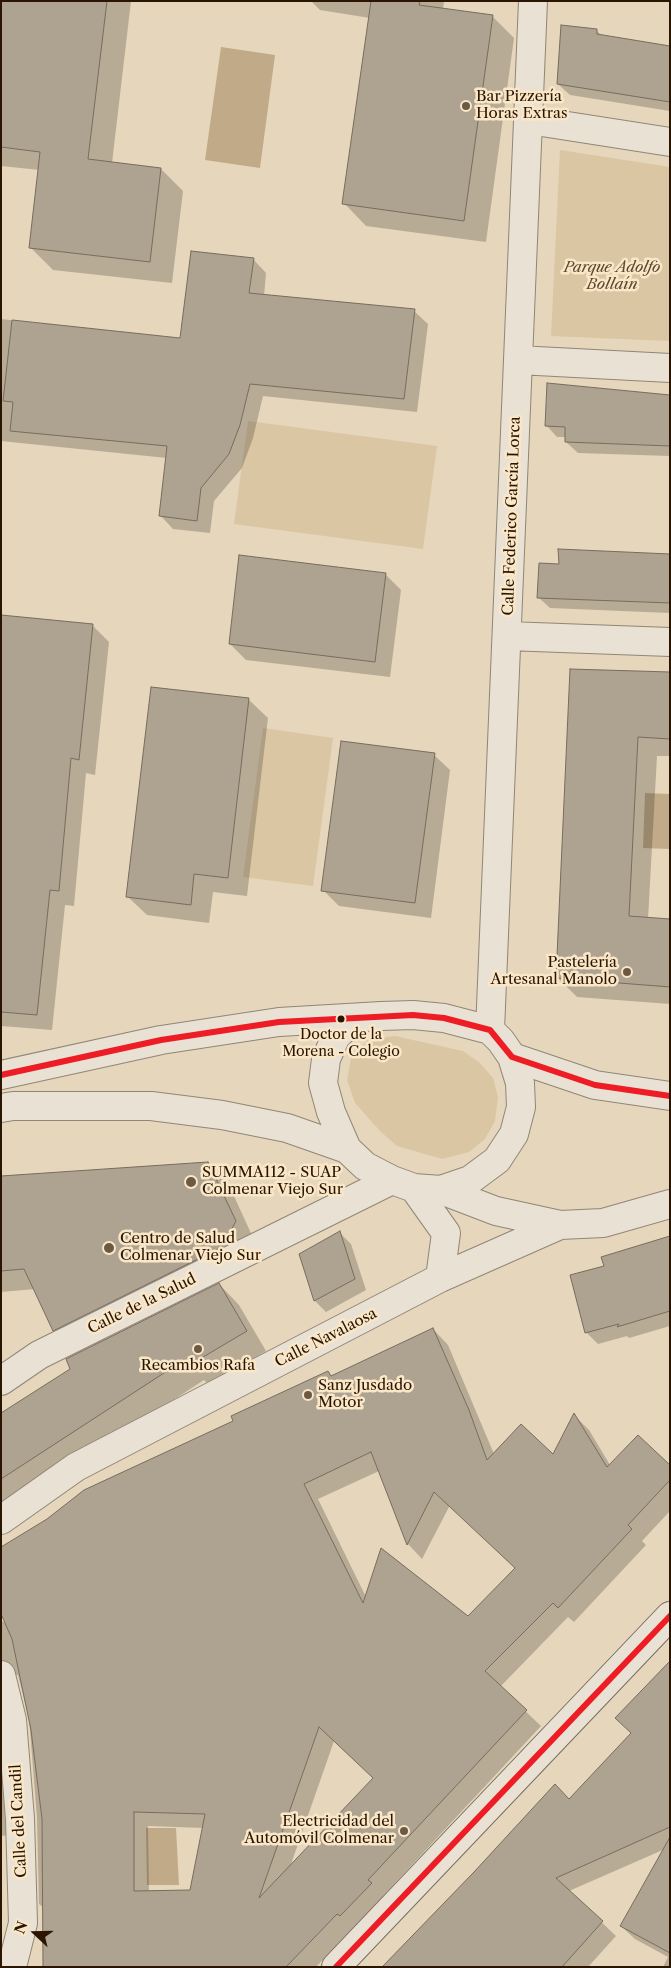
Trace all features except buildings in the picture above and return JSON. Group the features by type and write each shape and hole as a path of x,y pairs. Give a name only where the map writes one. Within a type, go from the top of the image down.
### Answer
{"street":[{"name":"Calle Federico García Lorca","path":"490,1030 534,1"},
{"path":"528,120 670,142"},
{"path":"518,360 670,368"},
{"path":"507,636 670,642"},
{"path":"1,1074 161,1040 279,1022 413,1015 444,1018 490,1030 502,1040 512,1057 520,1083 521,1099 514,1134 497,1160 470,1180 441,1190"},
{"path":"356,1018 336,1036 326,1058 323,1083 331,1112 347,1149 365,1166 403,1184 441,1190 496,1211 560,1225"},
{"path":"512,1057 596,1085 663,1094"},
{"path":"1,1108 13,1106 151,1106 222,1115 287,1128 347,1149"},
{"path":"403,1184 446,1233 440,1278"},
{"name":"Calle de la Salud","path":"1,1381 39,1355 403,1184"},
{"name":"Calle Navalaosa","path":"1,1520 76,1467 440,1278 560,1225 603,1223 670,1204"},
{"path":"336,1967 670,1616"},
{"name":"Calle del Candil","path":"1,1675 12,1720 20,1829 24,1923 12,1967"}],"green space":[{"name":"Parque Adolfo Bollaín","path":"560,150 670,167 670,341 551,336"},
{"path":"248,421 437,446 423,549 234,524"},
{"path":"263,728 333,738 313,886 243,877"},
{"path":"395,1036 463,1051 480,1063 493,1078 498,1097 495,1121 485,1139 469,1152 442,1159 397,1146 380,1131 355,1103 347,1080 351,1058 368,1039"}],"shaded area":[{"path":"221,47 275,55 260,168 205,160"},
{"path":"645,793 670,794 670,849 643,848"},
{"path":"146,1828 176,1828 179,1885 147,1885"}],"transit line":[{"path":"1,1075 161,1040 279,1022 413,1015 444,1018 490,1030 512,1057 595,1085 670,1096"},
{"path":"336,1967 670,1616"}],"place":[{"name":"Bar Pizzería Horas Extras","path":"466,106"},
{"name":"Pastelería Artesanal Manolo","path":"627,972"},
{"name":"Doctor de la Morena - Colegio","path":"341,1019"},
{"name":"SUMMA112 - SUAP Colmenar Viejo Sur","path":"191,1182"},
{"name":"Centro de Salud Colmenar Viejo Sur","path":"109,1248"},
{"name":"Recambios Rafa","path":"198,1349"},
{"name":"Sanz Jusdado Motor","path":"308,1395"},
{"name":"Electricidad del Automóvil Colmenar","path":"404,1831"}]}
